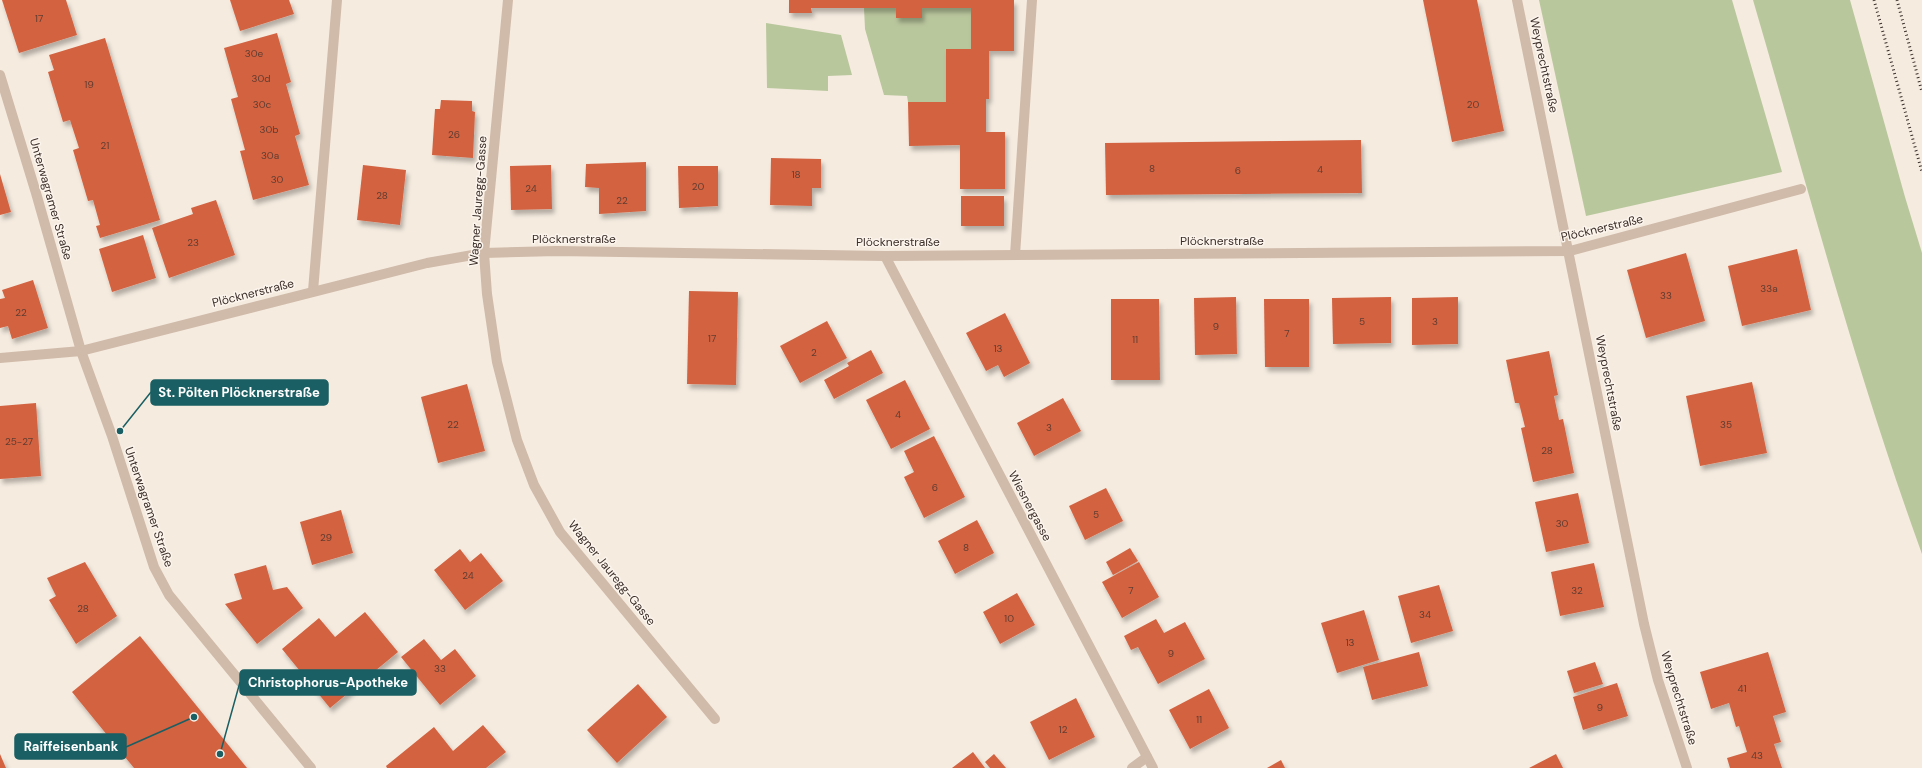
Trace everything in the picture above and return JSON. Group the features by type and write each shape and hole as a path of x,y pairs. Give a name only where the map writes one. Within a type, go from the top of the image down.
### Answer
{"street":[{"path":"313,291 337,0"},
{"name":"Wagner Jauregg-Gasse","path":"508,0 484,254 486,294 497,362 517,440 534,485 560,532 715,719"},
{"path":"1015,255 1032,0"},
{"name":"Weyprechtstraße","path":"1517,0 1570,251 1644,624 1658,680 1687,768"},
{"name":"Unterwagramer Straße","path":"0,75 36,193 81,351 112,436 154,567 169,595 310,768"},
{"name":"Plöcknerstraße","path":"0,358 81,351 427,263 484,254 557,251 885,256 1570,251 1801,189"},
{"name":"Wiesnergasse","path":"885,256 1153,768"},
{"path":"1132,768 1147,757"}],"green space":[{"path":"1539,0 1732,0 1782,172 1586,216"},
{"path":"1753,0 1850,0 1922,253 1922,554 1875,417"},
{"path":"864,8 971,8 971,49 946,50 946,102 908,102 907,96 884,95 865,29"},
{"path":"766,23 841,35 852,75 828,76 828,91 767,88"}],"building":[{"path":"2,0 66,0 77,35 19,53"},
{"path":"230,0 289,0 294,14 240,31"},
{"path":"789,0 1014,0 1014,51 989,51 989,99 986,99 986,132 1005,132 1005,189 960,189 960,145 909,146 908,102 946,102 946,49 971,49 971,8 922,8 922,18 896,18 896,8 811,8 812,13 789,13"},
{"path":"1423,0 1477,0 1504,131 1452,142"},
{"path":"277,33 291,82 286,84 300,134 295,136 309,185 253,200 240,151 245,150 231,99 238,97 224,48"},
{"path":"105,38 160,220 100,238 96,226 100,225 93,200 88,201 73,150 79,148 70,120 63,122 48,72 54,70 49,55"},
{"path":"441,100 472,101 472,111 475,112 473,158 432,155 435,109 440,109"},
{"path":"1361,140 1362,193 1106,195 1105,143"},
{"path":"771,158 821,159 821,188 812,188 812,206 770,205"},
{"path":"646,162 646,211 599,214 599,188 585,187 586,164"},
{"path":"363,165 406,170 400,225 357,220"},
{"path":"551,165 552,209 511,210 510,166"},
{"path":"678,166 718,166 718,206 679,208"},
{"path":"0,174 11,212 0,215"},
{"path":"961,196 1004,196 1004,226 961,226"},
{"path":"216,200 235,255 169,278 152,228 193,214 191,208"},
{"path":"143,235 156,278 112,292 99,249"},
{"path":"1797,249 1811,310 1742,326 1728,266"},
{"path":"1686,253 1705,321 1646,338 1627,270"},
{"path":"33,280 48,328 12,339 8,326 0,328 0,299 5,298 2,290"},
{"path":"689,291 738,292 736,385 687,384"},
{"path":"1236,297 1237,354 1195,355 1194,298"},
{"path":"1391,297 1391,343 1333,344 1332,298"},
{"path":"1458,297 1458,344 1412,345 1412,298"},
{"path":"1111,299 1159,299 1160,380 1111,380"},
{"path":"1264,299 1309,299 1309,367 1265,367"},
{"path":"1005,313 1030,363 1004,377 998,365 986,371 966,333"},
{"path":"827,321 847,358 800,383 780,346"},
{"path":"871,350 883,373 834,399 824,380 849,366 847,363"},
{"path":"1549,351 1558,395 1554,396 1559,420 1563,419 1574,473 1533,482 1521,428 1525,427 1519,403 1515,403 1506,360"},
{"path":"905,380 930,429 891,449 866,400"},
{"path":"1752,382 1767,453 1700,466 1686,396"},
{"path":"467,384 485,451 438,463 421,397"},
{"path":"1063,398 1081,431 1034,456 1017,423"},
{"path":"36,403 41,476 0,479 0,406"},
{"path":"934,436 965,497 924,518 904,477 914,472 904,451"},
{"path":"1106,488 1123,521 1085,540 1069,506"},
{"path":"1578,493 1589,543 1546,552 1535,502"},
{"path":"341,510 353,553 312,565 300,522"},
{"path":"977,520 994,553 955,574 938,541"},
{"path":"1130,548 1138,561 1113,575 1106,562"},
{"path":"460,549 470,562 481,553 503,581 465,610 434,570"},
{"path":"85,562 117,616 76,644 49,600 56,596 47,578"},
{"path":"1139,562 1159,597 1122,618 1102,582"},
{"path":"1594,563 1604,607 1560,616 1551,572"},
{"path":"266,565 273,590 287,587 303,608 257,644 225,604 242,599 234,574"},
{"path":"1439,585 1453,631 1411,643 1398,596"},
{"path":"1017,593 1035,625 1000,644 983,612"},
{"path":"1364,610 1379,660 1337,673 1321,623"},
{"path":"365,612 398,652 330,708 282,649 319,618 335,637"},
{"path":"1156,619 1164,633 1185,622 1205,659 1158,684 1138,647 1131,650 1124,636"},
{"path":"140,636 247,768 134,768 72,692"},
{"path":"424,639 441,660 455,649 476,676 440,705 401,657"},
{"path":"1419,652 1428,686 1372,700 1363,667"},
{"path":"1768,652 1786,712 1773,716 1781,742 1774,744 1782,768 1730,768 1727,758 1747,752 1739,726 1736,727 1729,703 1711,709 1700,672"},
{"path":"1595,662 1603,684 1574,693 1567,671"},
{"path":"1617,683 1628,716 1583,730 1573,697"},
{"path":"638,684 667,717 617,763 587,730"},
{"path":"1209,689 1229,728 1190,749 1169,710"},
{"path":"1076,698 1095,737 1049,760 1030,722"},
{"path":"483,725 506,752 486,768 387,768 386,766 434,727 453,751"},
{"path":"973,752 985,768 952,768"},
{"path":"0,754 6,768 0,768"},
{"path":"994,754 1006,768 990,768 985,762"},
{"path":"1556,754 1563,768 1529,768"},
{"path":"1281,760 1285,768 1267,768"}],"railway":[{"path":"1874,0 1922,172"},
{"path":"1897,0 1922,92"}],"place":[{"name":"St. Pölten Plöcknerstraße","path":"120,431"},
{"name":"Raiffeisenbank","path":"194,717"},
{"name":"Christophorus-Apotheke","path":"220,754"}]}
